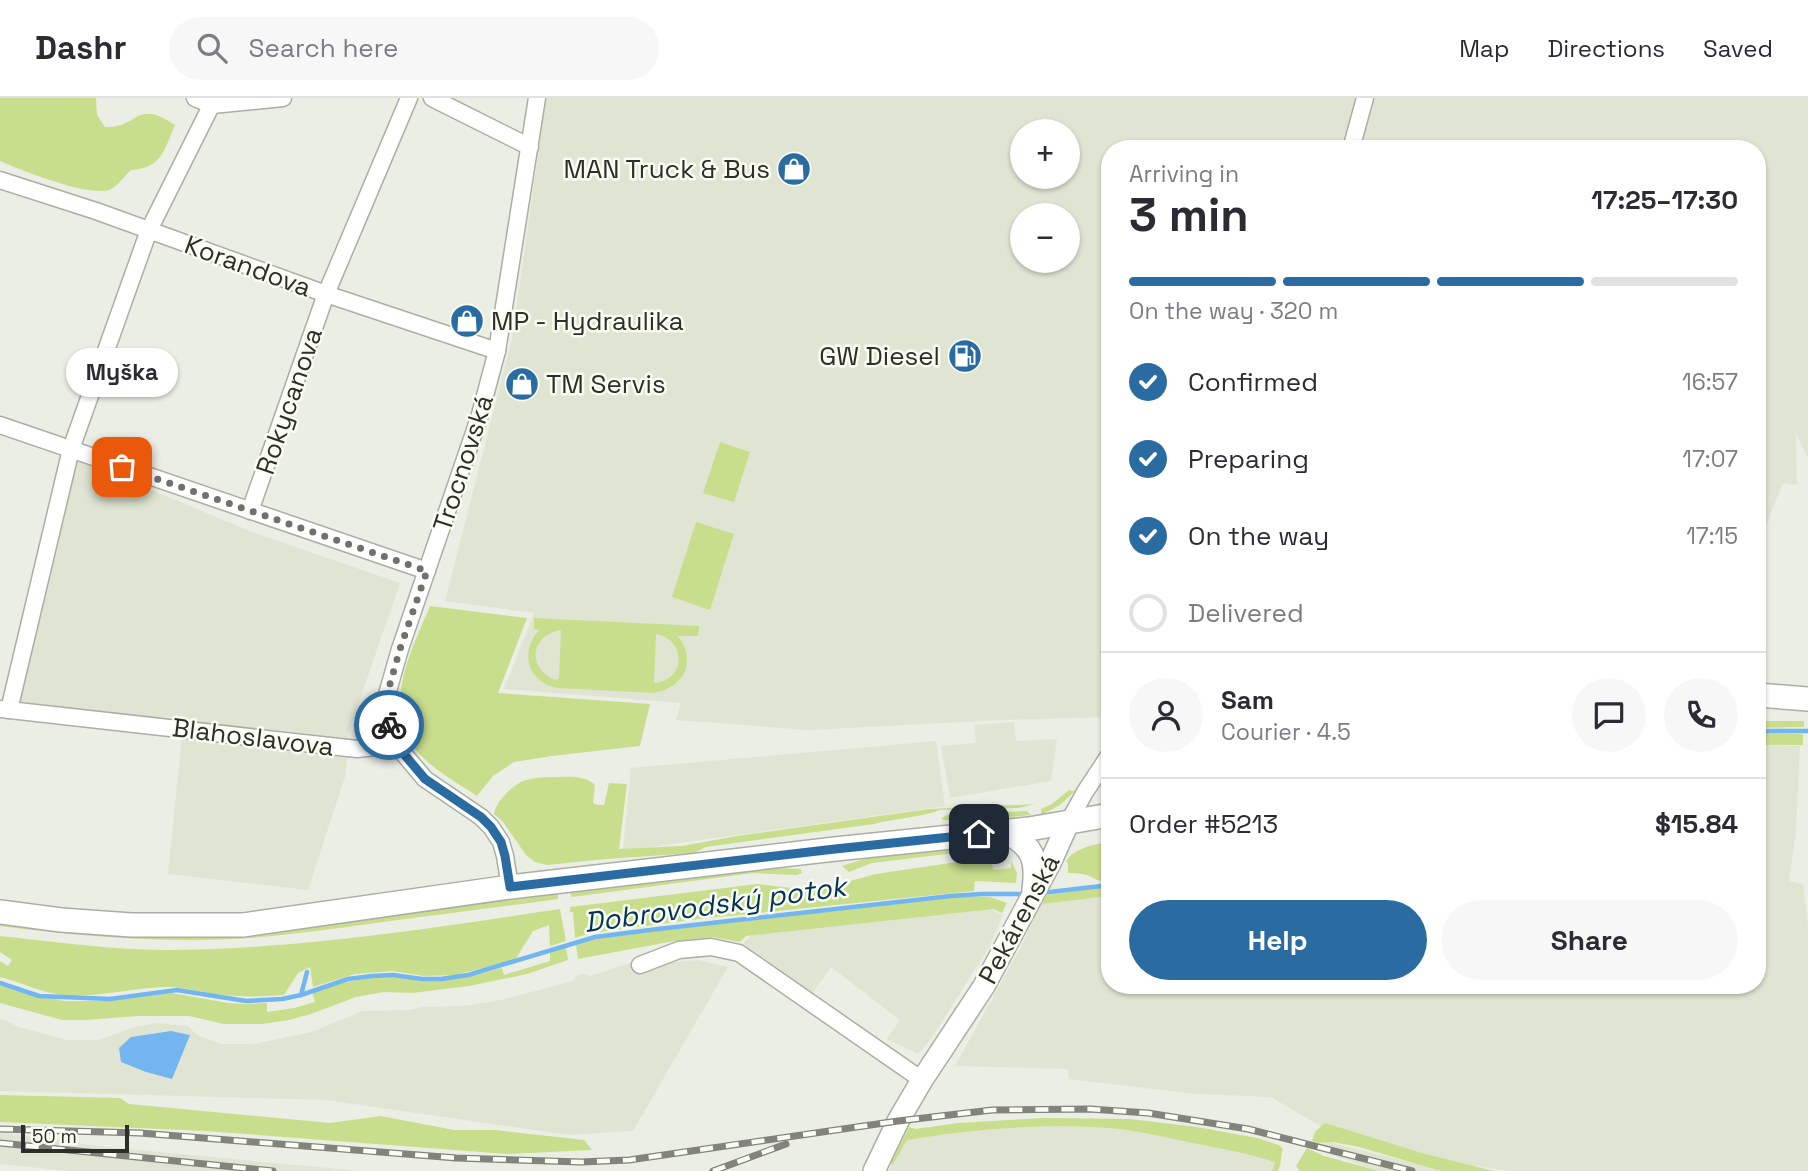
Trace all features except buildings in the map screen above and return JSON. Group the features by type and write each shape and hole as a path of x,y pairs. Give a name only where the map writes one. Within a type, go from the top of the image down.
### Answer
{"main road":[{"path":"1766,696 1808,699"},
{"path":"0,912 131,925 243,925 510,887 1006,831 1101,816"},
{"path":"1006,831 1026,844 1034,861 1035,885"}],"street":[{"path":"195,98 213,101 283,98"},
{"name":"Rokycanova","path":"250,511 327,294 409,98"},
{"path":"432,98 530,147"},
{"name":"Trocnovská","path":"392,740 386,698 400,649 479,418 497,351 537,98"},
{"path":"1353,140 1365,98"},
{"path":"4,710 71,449 149,230 213,101"},
{"name":"Korandova","path":"0,180 497,351"},
{"path":"0,425 427,571"},
{"name":"Blahoslavova","path":"4,710 357,749 375,747 392,740"},
{"path":"392,740 425,779 481,817 491,827 501,842 510,887"},
{"name":"Pekárenská","path":"874,1171 922,1080 984,986 1069,821 1101,768"},
{"path":"640,965 679,950 711,947 739,953 922,1080"}],"shaded area":[{"path":"546,98 1808,98 1808,458 1796,433 1797,485 1783,483 1766,526 1766,140 1101,140 1101,717 810,730 676,720 681,703 504,689 534,613 445,601 512,339"},
{"path":"78,459 252,532 400,583 347,737 345,777 308,890 168,874 184,717 156,717 18,702"},
{"path":"1014,722 1016,741 1057,739 1051,781 950,798 941,746 976,743 974,725"},
{"path":"936,741 945,806 623,851 631,768"},
{"path":"1766,745 1800,746 1796,831 1789,881 1803,884 1808,926 1808,1171 1510,1171 1427,1159 1327,1130 1271,1097 1195,1094 1069,1079 1068,1069 955,1066 1023,943 1040,904 1101,897 1101,994 1766,994"},
{"path":"986,907 1003,915 989,947 931,1039 918,1054 887,1039 900,1020 831,967 812,994 743,943 752,935"},
{"path":"698,960 728,967 633,1131 568,1135 326,1100 0,1091 0,1018 19,1027 67,1040 99,1040 134,1027 158,1023 188,1026 197,1035 222,1044 253,1044 312,1032 362,1011 464,1006 501,1000 573,981 576,976 583,974 591,976 635,961 641,965"},
{"path":"1025,1126 1122,1127 1280,1160 1275,1171 889,1171 903,1139 958,1131"},
{"path":"0,1132 106,1147 361,1171 68,1171 0,1164"},
{"path":"1325,1141 1445,1171 1377,1171 1322,1151"}],"green space":[{"path":"0,98 96,98 97,115 105,127 125,123 144,114 162,117 175,125 156,161 141,169 131,170 111,189 89,190 56,182 0,161"},
{"path":"720,442 750,452 734,502 703,493"},
{"path":"696,522 734,534 710,610 672,597"},
{"path":"430,606 527,618 498,693 650,704 640,746 514,762 493,776 477,796 453,780 416,750 406,733 401,715 400,697 408,659"},
{"path":"534,618 699,626 698,636 678,636 687,655 685,672 673,686 653,693 557,688 547,684 538,679 529,665 529,647 539,630 534,629","holes":["561,630 559,679 555,680 540,668 536,652 543,638","656,634 673,644 679,660 672,675 665,681 654,683"]},
{"path":"1766,721 1804,721 1804,727 1766,728"},
{"path":"1766,733 1803,734 1803,745 1766,745"},
{"path":"574,777 595,785 593,803 598,805 604,805 609,783 627,784 619,849 682,846 929,809 1035,804 1019,808 940,810 874,824 706,847 694,853 547,865 535,862 526,855 503,822 494,814 495,809 506,794 526,780"},
{"path":"1069,790 1075,791 1060,805 1041,815 1041,809"},
{"path":"1027,811 1031,815 981,820 942,818 947,815"},
{"path":"1005,842 1018,851 996,848 872,863 849,872 842,866 870,857"},
{"path":"1101,843 1101,881 1078,873 1068,873 1066,861 1074,853"},
{"path":"991,857 993,870 1011,868 1011,861 1017,873 1016,883 975,881 974,891 699,919 591,933 575,938 573,912 570,912 570,907 757,884 800,889 835,885 876,874"},
{"path":"753,867 801,869 802,873 753,873 572,897 569,891"},
{"path":"1101,887 1101,897 1042,904 1047,895"},
{"path":"558,893 558,899 309,932 235,939 117,938 0,926 0,921 280,929"},
{"path":"968,896 990,897 1007,903 1002,913 994,909 746,936 740,942 713,937 669,942 578,959 576,945 595,939"},
{"path":"560,909 566,941 550,946 549,925 533,931 515,960 455,975 424,976 392,971 355,974 313,987 310,967 298,973 284,995 258,996 223,995 171,987 63,995 0,977 0,961 8,966 12,960 0,952 0,936 127,949 218,949 316,942"},
{"path":"566,947 568,960 527,974 469,986 412,993 384,992 356,997 311,1014 262,1024 224,1024 189,1016 62,1020 0,1003 0,985 64,1001 110,1001 172,993 228,1003 267,1003 267,1012 315,1002 312,992 378,977 443,980 502,968 504,975 550,961 550,953"},
{"path":"0,1095 120,1098 129,1104 330,1123 381,1116 454,1130 495,1130 584,1140 592,1150 507,1154 206,1131 0,1122"},
{"path":"1042,1118 1130,1119 1197,1127 1257,1138 1279,1145 1283,1149 1278,1171 1272,1171 1275,1162 1237,1152 1119,1129 1067,1126 985,1130 907,1140 892,1166 891,1163 909,1127 916,1129 958,1123"},
{"path":"1325,1123 1422,1153 1494,1171 1441,1171 1359,1147 1312,1141 1315,1132"},
{"path":"1307,1148 1324,1156 1379,1171 1300,1171 1296,1166"}],"water":[{"path":"171,1031 190,1035 172,1079 121,1062 119,1048 131,1037"}],"waterway":[{"name":"Dobrovodský potok","path":"1766,731 1808,731"},
{"name":"Dobrovodský potok","path":"1041,893 1101,886"},
{"name":"Dobrovodský potok","path":"0,983 39,996 110,999 177,990 246,1001 282,999 348,979 393,975 441,979 468,975 595,937 951,896 1025,894"},
{"path":"301,995 307,972"}],"railway":[{"path":"0,1129 140,1133 456,1158 581,1162 629,1160 992,1110 1090,1109 1148,1113 1248,1129 1412,1171"},
{"path":"0,1143 273,1171"},
{"path":"713,1171 786,1144"}],"way so far":[{"path":"122,467 427,571 386,698 389,725"}],"place":[{"name":"MAN Truck & Bus","path":"794,169"},
{"name":"MP - Hydraulika","path":"467,321"},
{"name":"GW Diesel","path":"965,356"},
{"name":"TM Servis","path":"522,384"},
{"name":"Myška","path":"122,467"}],"route":[{"path":"389,725 392,740 425,779 481,817 491,827 501,842 510,887 979,834"}]}
